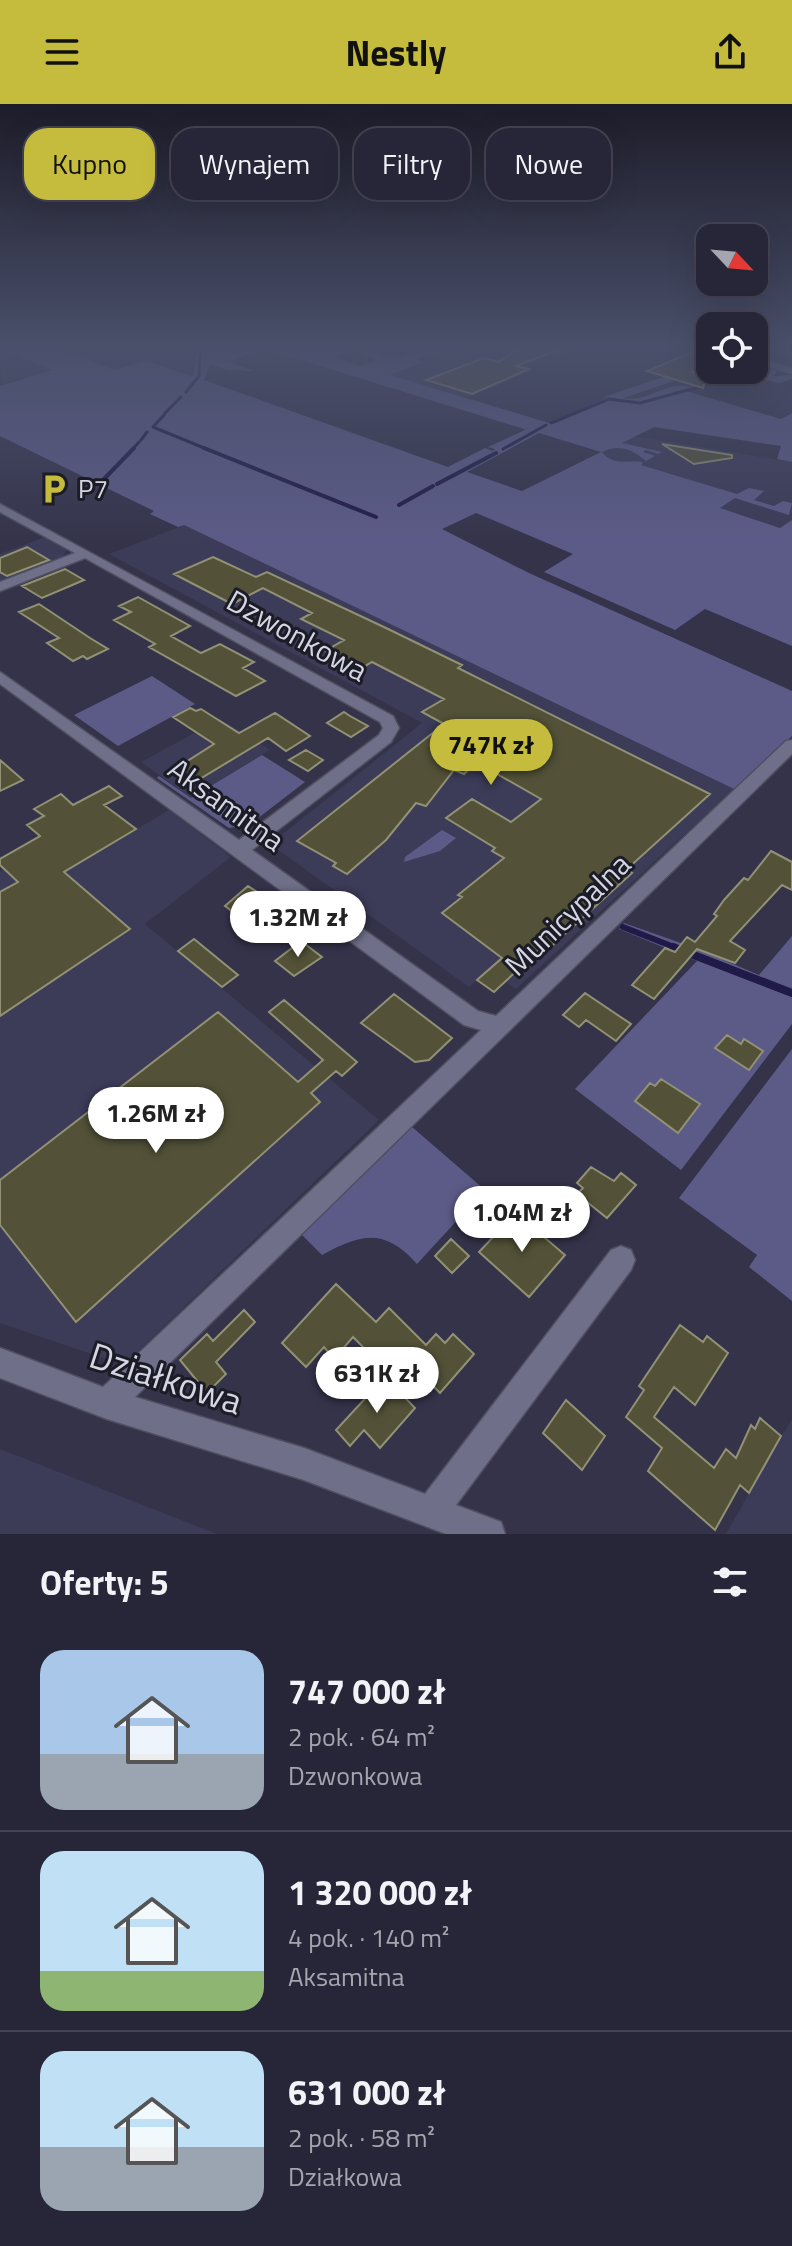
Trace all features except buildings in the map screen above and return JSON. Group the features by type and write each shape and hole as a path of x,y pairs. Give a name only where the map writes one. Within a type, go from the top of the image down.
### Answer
{"street":[{"name":"Dzwonkowa","path":"0,507 378,713 390,724 385,738 240,849"},
{"path":"0,587 85,554"},
{"name":"Aksamitna","path":"0,677 472,1019 500,1026"},
{"name":"Municypalna","path":"107,1404 792,745"},
{"path":"431,1512 621,1260"},
{"name":"Działkowa","path":"0,1363 107,1404 304,1464 489,1534"}],"shaded area":[{"path":"0,413 296,413 448,467 485,448 493,451 495,449 488,447 525,430 472,413 515,413 549,423 572,413 760,413 781,419 792,413 792,462 777,459 781,446 654,427 622,443 662,452 658,454 646,450 643,452 655,456 646,461 626,449 614,448 602,452 611,459 643,462 641,465 737,494 749,488 764,491 754,500 774,506 783,501 792,503 789,515 735,498 720,508 780,528 792,520 792,646 705,609 675,630 544,572 573,554 476,513 442,529 529,573 792,691 792,736 734,789 184,525 178,527 150,514 154,511 0,436","holes":["539,433 601,452 522,491 467,472"]},
{"path":"634,436 792,462 792,536 585,460"},
{"path":"184,525 734,789 516,989 489,970 469,987 277,849 274,841 422,723 109,554"},
{"path":"45,537 67,550 63,556 0,581 0,554"},
{"path":"152,676 195,704 118,746 74,715"},
{"path":"220,719 270,750 191,798 141,762"},
{"path":"262,755 305,782 249,825 229,828 157,778 159,776 191,798"},
{"path":"169,810 231,857 145,924 379,1120 124,1365 0,1323 0,872 48,843 76,865"},
{"path":"442,830 456,838 440,851 404,862 405,857"},
{"path":"624,923 759,975 792,936 792,1024 681,1170 575,1089 697,961 619,929"},
{"path":"792,1049 792,1301 749,1267 757,1255 679,1198"},
{"path":"411,1126 485,1190 417,1264 394,1244 372,1238 349,1242 322,1255 301,1234"},
{"path":"792,1420 792,1534 726,1534 781,1436"},
{"path":"0,1449 217,1534 0,1534"}],"waterway":[{"path":"551,423 576,413"},
{"path":"164,415 153,427 209,450"},
{"path":"503,449 546,425"},
{"path":"141,440 147,432"},
{"path":"132,450 139,442"},
{"path":"104,479 134,448"},
{"path":"204,448 376,517"},
{"path":"437,484 496,453"},
{"path":"399,505 433,486"},
{"path":"623,927 679,949"},
{"path":"673,947 792,993"}],"place":[{"name":"P7","path":"54,489"}]}
